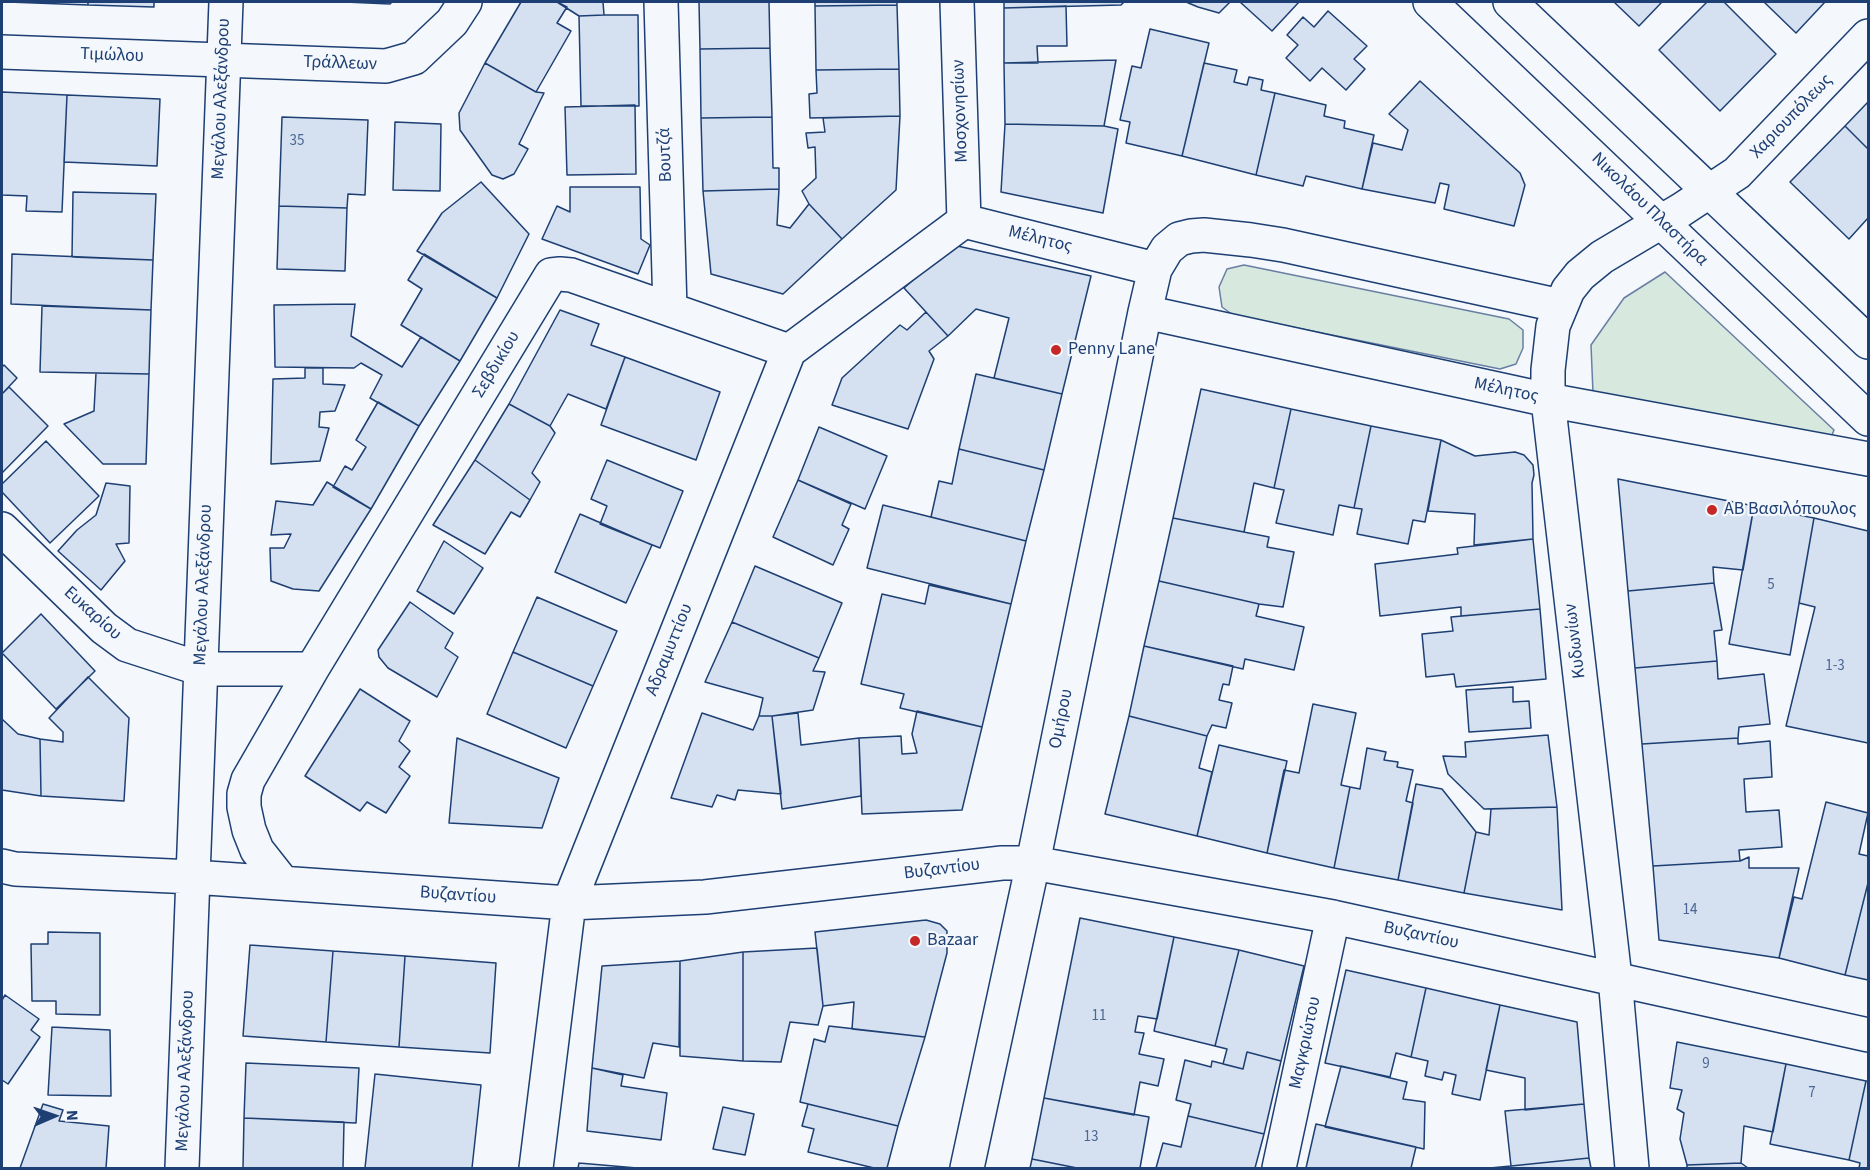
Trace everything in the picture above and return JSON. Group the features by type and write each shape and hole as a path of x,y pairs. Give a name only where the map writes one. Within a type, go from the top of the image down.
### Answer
{"street":[{"name":"Μεγάλου Αλεξάνδρου","path":"182,1168 226,2"},
{"name":"Τράλλεων","path":"223,61 386,66 414,58 452,22 465,2"},
{"name":"Βουτζά","path":"661,2 670,309"},
{"name":"Μοσχονησίων","path":"957,2 964,221"},
{"name":"Νικολάου Πλαστήρα","path":"1430,2 1869,419"},
{"path":"1510,2 1869,342"},
{"name":"Χαριουπόλεως","path":"1710,192 1728,181 1752,159 1869,36"},
{"name":"Τιμώλου","path":"2,52 223,61"},
{"name":"Κυδωνίων","path":"1632,1168 1614,978 1548,400 1550,349 1553,326 1574,282 1602,257 1710,192"},
{"name":"Μέλητος","path":"964,221 1155,268"},
{"path":"789,351 964,221"},
{"path":"1155,268 1167,249 1179,239 1204,235 1283,245 1561,306"},
{"name":"Ομήρου","path":"968,1168 1155,268"},
{"name":"Σεβδικίου","path":"283,883 253,841 246,820 244,794 255,766 551,275 571,275 789,351"},
{"name":"Μέλητος","path":"1145,312 1548,400 1869,459"},
{"name":"Αδραμυττίου","path":"536,1168 569,903 789,351"},
{"name":"Ευκαρίου","path":"2,529 104,628 127,645 201,669"},
{"path":"201,669 312,669"},
{"name":"Βυζαντίου","path":"6,874 193,877 569,903 705,897 1002,863 1033,863 1333,916 1869,1035"},
{"name":"Μαγκριώτου","path":"1279,1168 1333,916"}],"shaded area":[{"path":"1244,265 1509,319 1523,330 1523,348 1516,364 1500,369 1233,315 1222,307 1219,287 1227,269"},
{"path":"1665,272 1834,430 1832,435 1821,438 1593,393 1591,345 1624,298"}],"building":[{"path":"8,2 88,2 88,5"},
{"path":"88,2 154,2 154,7 88,5"},
{"path":"345,2 392,2 390,4"},
{"path":"521,2 557,2 567,7 557,23 571,31 536,92 485,63"},
{"path":"557,2 603,2 604,15 579,16"},
{"path":"699,2 769,2 770,48 700,49"},
{"path":"815,2 897,2 897,5 815,6"},
{"path":"1004,2 1124,2 1121,5 1004,8"},
{"path":"1186,2 1230,2 1219,13"},
{"path":"1240,2 1299,2 1272,31"},
{"path":"1614,2 1662,2 1639,26"},
{"path":"1707,2 1724,2 1776,54 1720,111 1659,50"},
{"path":"1764,2 1825,2 1796,33"},
{"path":"897,5 899,69 816,70 815,6"},
{"path":"1066,6 1067,46 1037,46 1038,63 1004,63 1004,8"},
{"path":"1328,11 1367,46 1354,59 1365,69 1346,90 1322,68 1310,81 1286,58 1298,45 1287,35 1303,17 1314,27"},
{"path":"638,15 639,106 581,106 579,16"},
{"path":"1150,29 1209,43 1182,156 1126,143 1130,122 1120,120 1132,66 1141,68"},
{"path":"770,48 772,117 701,118 700,49"},
{"path":"1116,60 1104,126 1005,124 1004,63"},
{"path":"485,63 536,92 544,93 519,144 528,149 514,174 503,179 492,175 460,130 459,113"},
{"path":"1204,63 1237,70 1234,82 1247,85 1249,77 1263,80 1261,90 1275,93 1256,175 1182,156"},
{"path":"899,69 900,116 810,118 809,94 817,93 816,70"},
{"path":"1420,81 1520,173 1525,185 1514,226 1444,209 1449,185 1440,183 1435,203 1362,189 1373,143 1402,150 1408,130 1389,114"},
{"path":"2,92 67,95 62,212 26,211 27,196 2,195"},
{"path":"1275,93 1326,105 1324,116 1345,121 1344,128 1374,135 1362,189 1306,176 1303,186 1256,175"},
{"path":"67,95 160,99 157,166 64,162"},
{"path":"1868,102 1868,149 1845,126"},
{"path":"635,105 636,174 567,175 565,107"},
{"path":"900,116 896,190 842,239 809,204 802,191 816,178 815,147 808,148 806,133 825,132 823,118"},
{"path":"282,117 368,120 365,195 348,194 347,208 279,206"},
{"path":"772,117 773,168 779,168 779,189 703,191 701,118"},
{"path":"395,122 441,124 440,191 393,190"},
{"path":"1005,124 1104,126 1118,129 1103,213 1001,192"},
{"path":"1845,126 1868,149 1868,218 1849,239 1790,182"},
{"path":"481,182 529,234 497,298 417,251 442,213"},
{"path":"570,187 640,187 641,239 650,245 638,274 542,239 557,206 570,212"},
{"path":"779,189 777,225 790,228 809,204 842,239 783,294 711,274 703,191"},
{"path":"73,192 156,194 153,260 72,257"},
{"path":"279,206 347,208 345,271 277,269"},
{"path":"953,245 1091,276 1062,394 994,378 1009,318 976,309 948,336 904,288"},
{"path":"12,254 153,260 151,310 11,304"},
{"path":"424,254 497,298 460,361 401,325 422,289 408,280"},
{"path":"355,304 351,336 402,367 421,337 460,361 419,426 370,398 382,375 361,363 354,368 275,367 274,305"},
{"path":"42,306 151,310 149,374 40,372"},
{"path":"560,310 599,324 591,345 625,357 606,409 568,394 550,426 509,404"},
{"path":"926,312 948,336 929,351 934,359 908,429 832,405 842,378 900,325 907,330"},
{"path":"625,357 720,392 696,460 601,425"},
{"path":"4,365 17,378 2,394 2,367"},
{"path":"305,368 323,368 323,384 345,385 335,411 320,412 319,427 329,428 320,461 271,464 273,379 305,378"},
{"path":"96,373 149,374 146,464 103,464 64,424 94,411"},
{"path":"976,374 1062,394 1044,470 959,449"},
{"path":"9,387 48,426 2,473 2,394"},
{"path":"1201,389 1291,409 1274,488 1254,483 1244,532 1173,518"},
{"path":"378,402 419,426 371,509 333,487 345,466 352,470 366,447 356,440"},
{"path":"509,404 550,426 555,433 532,473 540,482 530,500 475,460"},
{"path":"1291,409 1371,426 1354,508 1339,505 1333,535 1276,523 1284,490 1274,488"},
{"path":"1371,426 1441,440 1425,522 1413,520 1408,544 1357,534 1362,509 1354,508"},
{"path":"819,427 887,456 865,509 798,480"},
{"path":"1441,440 1475,456 1515,452 1524,455 1533,465 1533,539 1474,545 1475,514 1428,511"},
{"path":"46,441 99,496 50,543 2,492 2,484"},
{"path":"959,449 1044,470 1026,541 931,517 939,481 952,484"},
{"path":"475,460 530,500 520,517 511,512 485,554 433,525"},
{"path":"607,460 683,491 660,548 600,524 607,506 591,499"},
{"path":"1618,479 1754,506 1743,570 1713,567 1714,583 1628,591"},
{"path":"798,480 851,504 842,525 849,529 833,565 773,537"},
{"path":"327,482 371,509 319,591 293,589 271,581 270,548 284,548 291,534 271,535 276,501 313,505"},
{"path":"106,483 130,486 129,543 116,544 125,561 101,590 58,551 77,530 96,515"},
{"path":"883,505 1026,541 1011,604 867,568"},
{"path":"1754,506 1814,518 1790,655 1729,644"},
{"path":"580,514 652,545 626,603 555,572"},
{"path":"1173,518 1269,537 1267,547 1294,552 1283,607 1259,604 1159,581"},
{"path":"1814,518 1868,531 1868,743 1786,726 1815,607 1799,603"},
{"path":"1533,539 1540,609 1461,616 1461,607 1380,616 1375,564 1458,554 1457,548"},
{"path":"444,541 483,568 454,614 417,591"},
{"path":"755,566 842,603 819,658 732,622"},
{"path":"1159,581 1259,604 1256,616 1304,627 1294,670 1245,659 1243,669 1144,646"},
{"path":"1714,583 1722,630 1714,631 1717,661 1635,668 1628,591"},
{"path":"929,585 1011,604 982,727 900,708 904,694 861,684 882,594 925,604"},
{"path":"537,597 617,631 593,686 513,652"},
{"path":"410,602 453,633 445,648 458,657 437,697 388,668 379,657 378,650"},
{"path":"1540,609 1546,679 1456,687 1454,674 1426,677 1422,634 1453,631 1451,617"},
{"path":"41,614 95,671 56,709 2,653"},
{"path":"732,622 819,658 813,671 825,672 813,710 759,716 763,698 705,682"},
{"path":"1144,646 1233,666 1229,685 1223,684 1219,700 1232,703 1226,728 1212,725 1207,736 1129,716"},
{"path":"513,652 593,686 566,748 487,714"},
{"path":"1717,661 1718,679 1764,674 1770,724 1739,727 1738,738 1642,744 1635,668"},
{"path":"88,677 129,718 124,801 41,796 40,739 63,742 63,732 49,718"},
{"path":"1513,687 1513,702 1529,701 1531,728 1469,732 1466,690"},
{"path":"360,689 410,721 399,741 410,751 399,767 410,776 386,813 367,802 360,811 305,776"},
{"path":"1313,704 1356,713 1341,785 1350,787 1334,868 1267,853 1284,770 1299,773"},
{"path":"917,711 982,727 962,810 862,814 859,738 901,736 902,754 917,753 912,734"},
{"path":"702,713 753,730 759,716 772,716 781,794 738,790 735,800 717,795 712,807 671,798"},
{"path":"798,713 801,745 859,738 861,796 782,809 772,716"},
{"path":"1129,716 1207,736 1199,768 1212,772 1197,836 1105,814"},
{"path":"2,719 18,734 40,739 41,796 2,790"},
{"path":"1548,735 1557,807 1484,809 1448,774 1443,756 1466,757 1465,742"},
{"path":"457,738 559,778 542,828 449,823"},
{"path":"1738,738 1738,744 1770,741 1772,777 1744,779 1746,812 1779,810 1782,847 1739,850 1740,861 1653,866 1642,744"},
{"path":"1219,745 1287,761 1267,853 1197,836"},
{"path":"1367,748 1386,752 1384,760 1398,762 1397,767 1413,770 1406,801 1413,803 1398,880 1334,868 1350,787 1360,789"},
{"path":"1416,784 1442,789 1476,832 1464,893 1398,880"},
{"path":"1826,802 1868,813 1859,854 1868,856 1868,883 1845,975 1779,958 1794,897 1802,899"},
{"path":"1557,807 1562,910 1464,893 1476,832 1489,835 1491,809"},
{"path":"1749,857 1749,868 1799,868 1779,958 1659,940 1653,866 1740,861"},
{"path":"1868,883 1868,980 1845,975"},
{"path":"1080,918 1174,937 1157,1019 1138,1016 1135,1032 1144,1033 1139,1054 1164,1059 1158,1086 1140,1082 1134,1115 1044,1098"},
{"path":"926,920 940,924 947,931 947,953 925,1037 852,1029 854,1002 823,1006 815,932"},
{"path":"48,932 100,933 100,1015 56,1014 56,1001 32,1001 31,944 48,944"},
{"path":"1174,937 1239,950 1215,1046 1154,1031"},
{"path":"250,945 333,951 326,1042 243,1036"},
{"path":"817,948 823,1006 818,1025 790,1022 781,1062 743,1061 743,952"},
{"path":"1239,950 1304,966 1281,1061 1247,1052 1243,1069 1223,1064 1227,1049 1215,1046"},
{"path":"333,951 405,956 399,1047 326,1042"},
{"path":"743,952 743,1061 680,1056 680,961"},
{"path":"405,956 496,963 490,1053 399,1047"},
{"path":"680,961 679,1047 653,1043 644,1078 592,1068 602,966"},
{"path":"1346,970 1426,988 1411,1057 1396,1053 1390,1077 1325,1063"},
{"path":"1426,988 1500,1005 1480,1100 1452,1094 1456,1075 1444,1072 1442,1080 1425,1076 1428,1061 1411,1057"},
{"path":"5,995 39,1019 31,1030 40,1037 8,1084 2,1080 2,1000"},
{"path":"1500,1005 1577,1022 1584,1104 1525,1110 1525,1078 1486,1070"},
{"path":"829,1026 925,1037 898,1126 800,1102 814,1039 825,1042"},
{"path":"52,1027 110,1030 111,1096 48,1095"},
{"path":"1677,1042 1786,1064 1773,1132 1744,1126 1741,1163 1687,1165 1680,1139 1684,1113 1677,1109 1682,1090 1670,1088"},
{"path":"1247,1052 1281,1061 1264,1134 1188,1116 1191,1104 1176,1100 1185,1060 1211,1067 1212,1061 1243,1069"},
{"path":"246,1063 359,1068 356,1123 244,1118"},
{"path":"1786,1064 1866,1081 1849,1160 1770,1144"},
{"path":"1341,1066 1407,1082 1403,1099 1425,1102 1424,1149 1325,1127"},
{"path":"592,1068 623,1075 621,1086 667,1093 661,1140 587,1131"},
{"path":"375,1074 481,1085 472,1168 365,1168"},
{"path":"1866,1081 1868,1081 1868,1168 1859,1168 1860,1163 1849,1160"},
{"path":"1044,1098 1149,1117 1140,1168 1077,1168 1032,1159"},
{"path":"43,1104 63,1110 59,1121 109,1126 106,1168 20,1168"},
{"path":"808,1104 898,1126 887,1168 874,1168 808,1152 814,1129 802,1126"},
{"path":"1584,1104 1589,1158 1511,1166 1505,1111"},
{"path":"723,1107 754,1114 745,1155 713,1149"},
{"path":"1188,1116 1264,1134 1255,1168 1156,1168 1163,1143 1181,1147"},
{"path":"244,1118 344,1122 343,1168 243,1168"},
{"path":"1316,1124 1416,1147 1411,1168 1306,1168"},
{"path":"1589,1158 1591,1168 1490,1168 1511,1166"},
{"path":"1032,1159 1077,1168 1030,1168"},
{"path":"579,1163 637,1168 578,1168"},
{"path":"1741,1163 1748,1168 1687,1168 1687,1165"}],"place":[{"name":"Penny Lane","path":"1056,350"},
{"name":"ΑΒ Βασιλόπουλος","path":"1712,510"},
{"name":"Bazaar","path":"915,941"}]}
